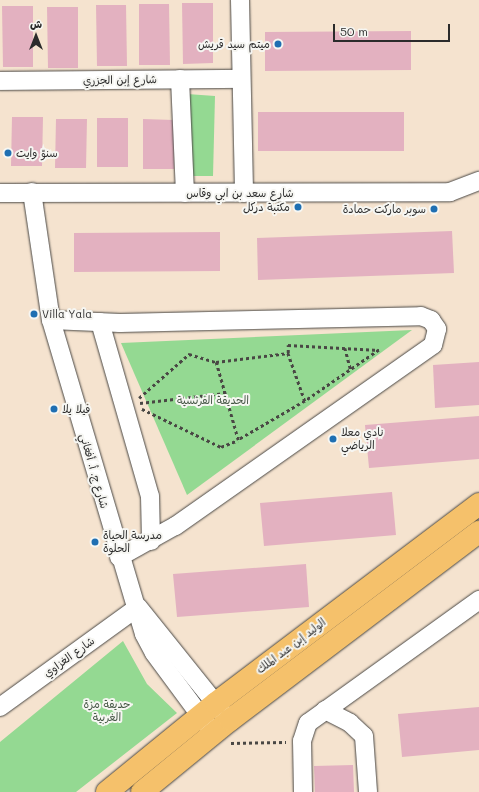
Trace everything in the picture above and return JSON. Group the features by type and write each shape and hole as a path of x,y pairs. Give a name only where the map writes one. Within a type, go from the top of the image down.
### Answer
{"main road":[{"name":"الوليد إبن عبد الملك","path":"107,792 208,710 479,504"},
{"name":"الوليد إبن عبد الملك","path":"142,792 213,733 479,532"}],"street":[{"path":"240,0 244,193"},
{"path":"180,79 185,193"},
{"name":"شارع إبن الجزري","path":"0,82 241,79"},
{"name":"شارع سعد بن ابي وقاس","path":"0,193 450,192 479,181"},
{"name":"شارع ج. أ. أفغاني","path":"32,192 51,320 119,557 138,607 208,710 213,733"},
{"path":"51,320 100,322 421,316 431,320 437,329 433,345 151,541 119,557"},
{"path":"100,322 150,496 151,541"},
{"path":"303,792 302,741 308,723 479,600"},
{"name":"شارع الغزاوي","path":"0,707 138,607"},
{"name":"شارع ج. أ. أفغاني","path":"208,710 230,720"},
{"path":"325,710 350,723 364,736 368,792"}],"path":[{"path":"132,404 221,447 238,440 305,401 380,350 288,345 288,353 305,401"},
{"path":"345,348 351,370"},
{"path":"132,404 188,354 216,362 288,353"},
{"path":"216,362 238,440"},
{"path":"132,404 225,393"},
{"path":"213,733 230,743 302,741"}],"green space":[{"path":"187,94 215,96 213,176 189,176"},
{"name":"الحديقة الفرنسية","path":"412,330 187,495 121,343"},
{"name":"حديقة مزة الغربية","path":"123,641 147,684 177,713 76,792 0,792 0,742"}],"building":[{"path":"182,3 213,3 213,63 183,64"},
{"path":"139,4 169,4 170,65 139,65"},
{"path":"96,5 126,5 127,66 97,66"},
{"path":"2,6 33,6 33,67 3,67"},
{"path":"47,7 78,7 78,68 48,68"},
{"path":"411,31 411,70 265,71 265,32"},
{"path":"258,112 404,112 404,151 258,151"},
{"path":"12,117 43,117 42,166 11,166"},
{"path":"97,118 128,118 128,167 97,167"},
{"path":"56,119 87,119 86,168 55,168"},
{"path":"143,119 174,120 174,169 143,169"},
{"path":"452,231 454,273 258,280 257,238"},
{"path":"220,232 220,271 74,272 74,233"},
{"path":"479,362 479,405 435,408 433,365"},
{"path":"479,416 479,459 369,468 365,425"},
{"path":"392,492 396,535 264,546 260,503"},
{"path":"306,564 309,607 177,617 173,574"},
{"path":"479,707 479,750 402,757 398,714"},
{"path":"353,765 354,792 315,792 314,766"}],"place":[{"name":"ميتم سيد قريش","path":"278,44"},
{"name":"سنوّ وايت","path":"8,153"},
{"name":"مكتبة دركل","path":"298,207"},
{"name":"سوبر ماركت حمادة","path":"434,209"},
{"name":"Villa Yala","path":"34,314"},
{"name":"فيلا يلا","path":"54,409"},
{"name":"نادي معلا الرياضي","path":"333,439"},
{"name":"مدرسة الحياة الحلوة","path":"95,542"}]}
